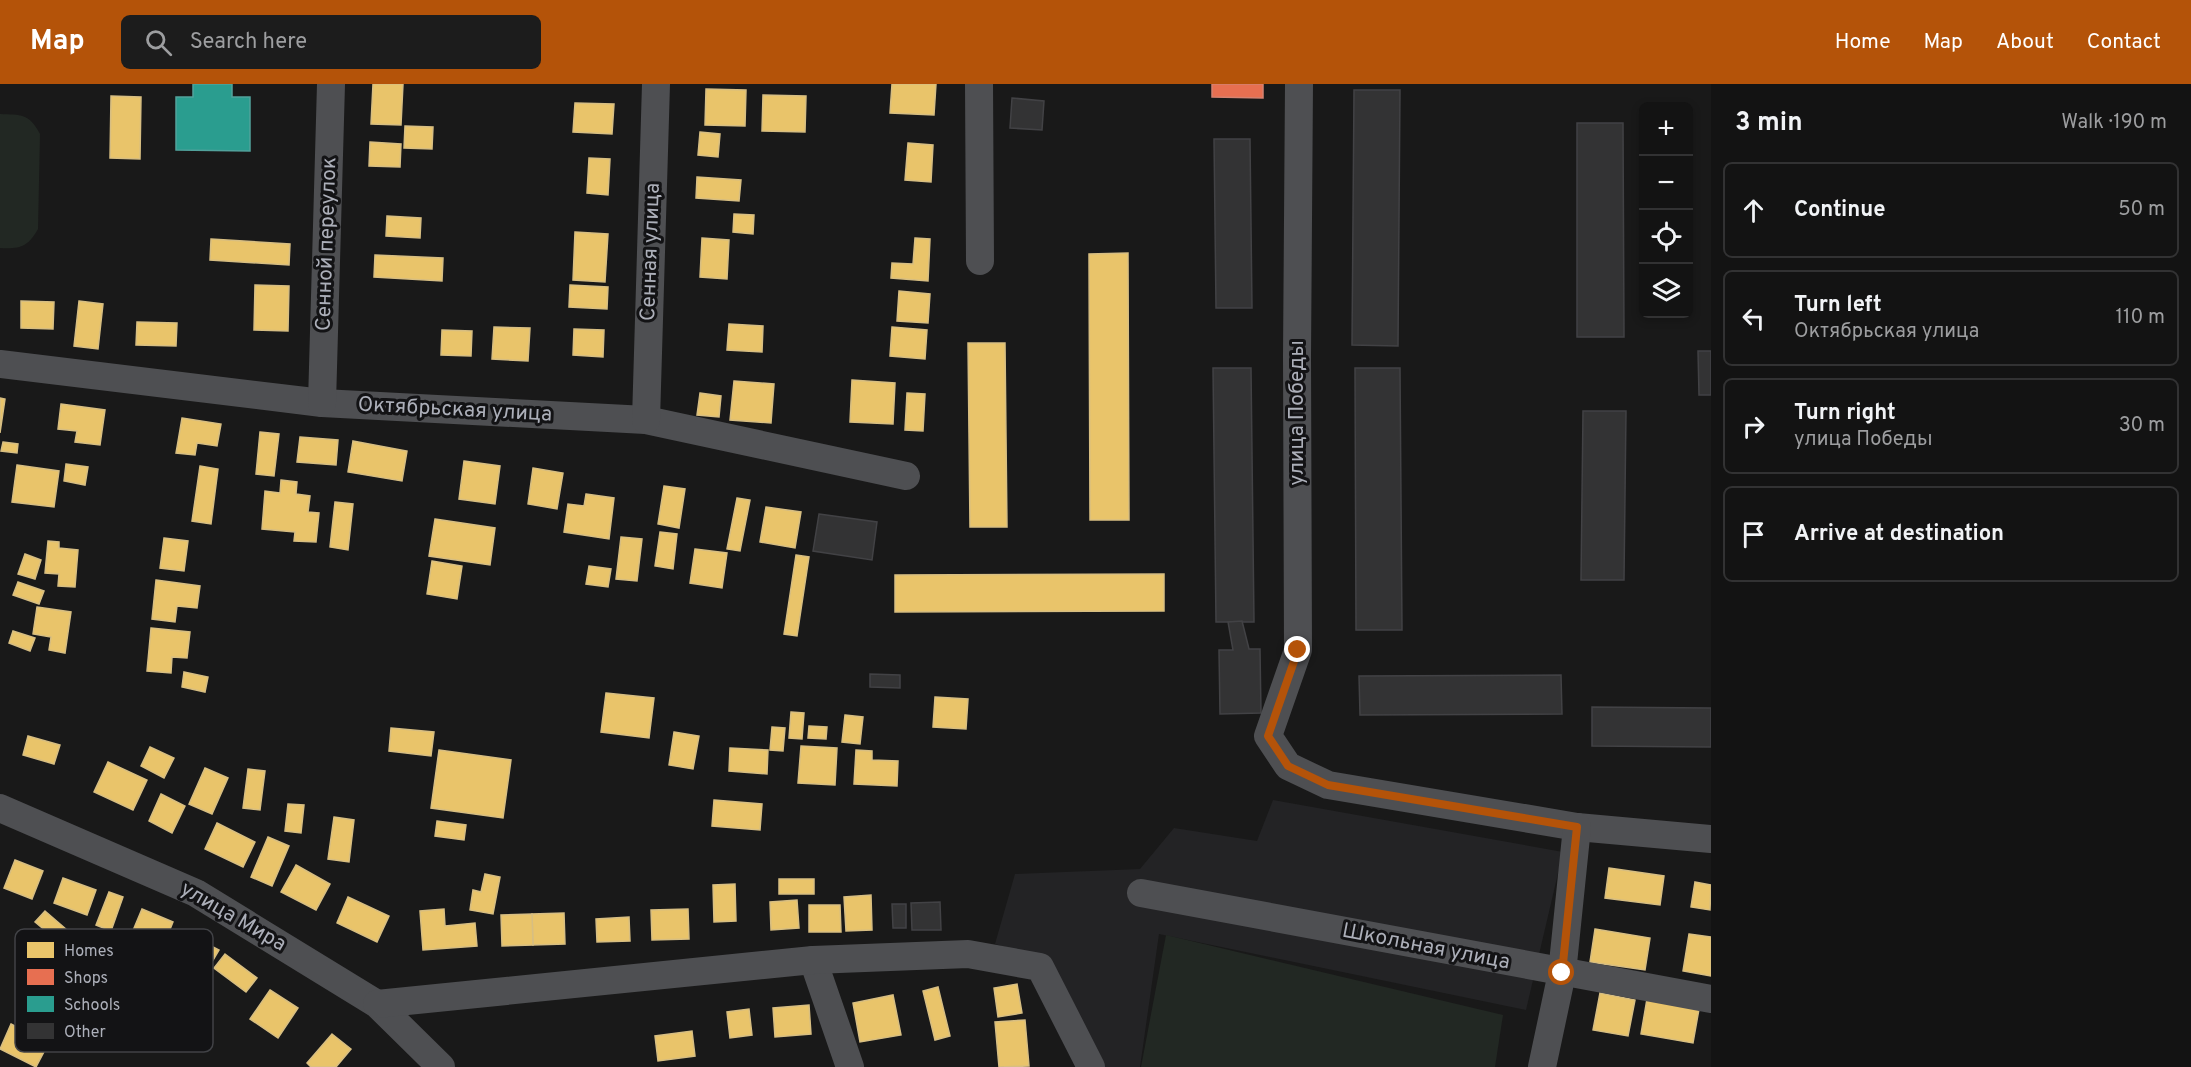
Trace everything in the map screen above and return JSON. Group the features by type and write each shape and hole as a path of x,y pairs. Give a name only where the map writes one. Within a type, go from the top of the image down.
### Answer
{"street":[{"name":"Сенной переулок","path":"322,403 331,84"},
{"name":"Сенная улица","path":"646,420 656,84"},
{"path":"979,84 980,261"},
{"name":"улица Победы","path":"1299,84 1298,650 1268,736 1288,766 1328,785 1577,827"},
{"name":"Октябрьская улица","path":"0,364 322,403 646,420 906,477"},
{"name":"улица Мира","path":"0,808 196,893 377,1004 441,1067"},
{"path":"1542,1067 1562,973 1577,827 1711,839"},
{"name":"Школьная улица","path":"1141,893 1711,999"},
{"path":"377,1004 813,960 968,954 1040,967 1092,1067"},
{"path":"813,960 850,1067"}],"shaded area":[{"path":"0,114 24,116 32,122 40,134 38,229 31,240 23,246 13,248 0,248"},
{"path":"1273,800 1563,852 1526,1010 1159,934 1140,1067 1100,1067 1044,958 995,944 1015,874 1140,869 1174,828 1257,841"},
{"path":"1166,935 1503,1015 1495,1067 1141,1067"}],"building: Homes":[{"path":"373,84 403,84 401,125 371,124"},
{"path":"892,84 936,84 934,115 890,113"},
{"path":"706,89 746,90 745,126 705,125"},
{"path":"763,95 806,96 805,132 762,131"},
{"path":"111,96 141,97 140,159 110,158"},
{"path":"575,103 614,104 612,134 573,132"},
{"path":"405,126 433,127 432,149 404,148"},
{"path":"700,132 720,134 718,157 698,155"},
{"path":"370,142 401,144 400,167 369,166"},
{"path":"908,143 933,145 931,182 905,180"},
{"path":"589,158 610,159 608,195 587,193"},
{"path":"697,177 741,180 739,201 696,198"},
{"path":"734,214 754,215 753,234 733,232"},
{"path":"387,216 421,218 420,238 386,236"},
{"path":"575,232 608,234 605,282 573,280"},
{"path":"702,238 729,240 727,279 700,277"},
{"path":"915,238 930,239 928,281 891,278 892,263 913,264"},
{"path":"211,239 290,244 289,265 210,260"},
{"path":"1128,253 1129,520 1090,520 1089,254"},
{"path":"375,255 443,258 442,281 374,277"},
{"path":"255,285 289,286 288,331 254,330"},
{"path":"570,285 608,287 607,309 569,307"},
{"path":"899,291 930,294 928,323 897,321"},
{"path":"21,301 54,302 53,329 21,328"},
{"path":"79,301 103,304 98,349 74,346"},
{"path":"137,322 177,323 176,346 136,345"},
{"path":"729,324 763,326 762,352 727,350"},
{"path":"494,327 530,328 528,361 492,359"},
{"path":"892,327 927,330 925,359 890,356"},
{"path":"574,329 604,330 603,357 573,355"},
{"path":"442,330 472,331 471,356 441,355"},
{"path":"968,343 1005,343 1007,527 970,527"},
{"path":"852,380 895,383 893,424 850,422"},
{"path":"734,381 774,384 771,423 730,420"},
{"path":"700,393 721,396 719,417 697,415"},
{"path":"907,393 925,394 923,431 905,430"},
{"path":"0,398 5,399 0,433"},
{"path":"61,404 105,410 100,445 75,442 77,431 58,429"},
{"path":"182,418 221,424 217,446 197,443 195,455 176,453"},
{"path":"260,432 279,434 274,476 256,474"},
{"path":"300,437 338,440 336,465 297,462"},
{"path":"353,441 407,451 402,481 348,472"},
{"path":"3,442 18,444 17,453 1,451"},
{"path":"464,461 500,466 495,504 459,499"},
{"path":"66,464 88,467 85,485 64,481"},
{"path":"17,465 59,471 54,507 12,502"},
{"path":"200,466 218,469 211,524 192,521"},
{"path":"533,468 563,473 557,509 528,504"},
{"path":"281,480 297,482 296,494 310,496 308,512 319,513 316,542 294,541 295,532 262,529 265,491 280,493"},
{"path":"664,486 685,489 679,528 658,524"},
{"path":"586,494 614,498 609,539 564,532 568,504 584,506"},
{"path":"737,498 750,500 740,551 727,549"},
{"path":"335,502 353,504 348,550 330,547"},
{"path":"766,507 801,512 795,548 760,542"},
{"path":"435,519 495,528 490,565 429,556"},
{"path":"660,532 677,534 673,569 655,566"},
{"path":"621,537 642,539 637,581 616,579"},
{"path":"164,538 188,541 184,571 160,568"},
{"path":"48,541 59,542 59,548 78,550 75,587 58,586 59,574 45,573"},
{"path":"695,549 727,553 722,588 690,583"},
{"path":"25,554 41,560 35,579 18,574"},
{"path":"796,555 809,557 797,636 784,634"},
{"path":"432,561 462,566 457,599 427,594"},
{"path":"589,566 611,569 608,587 586,584"},
{"path":"1164,574 1164,611 895,612 895,575"},
{"path":"156,580 200,586 197,608 177,606 175,622 152,619"},
{"path":"18,582 44,591 39,604 13,595"},
{"path":"37,607 71,612 65,653 49,650 51,637 33,634"},
{"path":"151,628 190,632 187,658 172,657 171,673 147,671"},
{"path":"13,631 35,638 30,651 9,643"},
{"path":"184,672 208,677 205,692 182,687"},
{"path":"606,693 654,698 649,738 601,732"},
{"path":"935,697 968,699 966,729 933,727"},
{"path":"791,712 804,713 802,739 789,738"},
{"path":"845,715 863,717 860,744 842,742"},
{"path":"809,726 827,727 826,739 808,738"},
{"path":"772,727 785,728 783,751 770,750"},
{"path":"391,728 434,732 431,756 389,751"},
{"path":"674,732 699,736 693,769 669,765"},
{"path":"28,736 60,745 54,764 23,755"},
{"path":"801,746 837,748 835,785 798,783"},
{"path":"150,747 174,758 164,778 141,766"},
{"path":"730,748 768,750 767,774 729,771"},
{"path":"439,750 511,760 503,818 431,808"},
{"path":"856,750 872,751 872,760 898,761 897,786 854,784"},
{"path":"108,762 147,780 133,810 94,792"},
{"path":"205,768 228,778 212,814 189,804"},
{"path":"248,769 265,771 260,810 243,808"},
{"path":"161,794 185,806 172,833 149,821"},
{"path":"714,800 762,804 760,830 712,826"},
{"path":"288,804 304,805 301,833 285,831"},
{"path":"334,817 354,820 349,862 328,859"},
{"path":"437,821 466,825 464,840 435,836"},
{"path":"217,823 255,842 243,867 205,849"},
{"path":"268,837 289,846 272,886 251,877"},
{"path":"15,860 43,871 32,899 4,888"},
{"path":"296,865 330,884 316,910 281,892"},
{"path":"1609,868 1664,876 1660,905 1605,898"},
{"path":"485,874 500,877 493,914 470,910 473,890 481,892"},
{"path":"63,878 96,890 87,915 54,903"},
{"path":"779,879 814,879 814,894 779,894"},
{"path":"1695,882 1711,885 1710,910 1691,907"},
{"path":"735,884 736,921 714,922 713,885"},
{"path":"109,892 123,897 112,929 96,925"},
{"path":"871,895 872,930 846,931 844,897"},
{"path":"348,897 389,916 377,942 337,923"},
{"path":"797,900 799,928 771,930 770,902"},
{"path":"809,905 840,905 841,932 809,932"},
{"path":"142,909 173,922 170,929 134,929"},
{"path":"444,909 445,926 475,923 477,946 423,950 420,911"},
{"path":"688,909 689,939 652,940 651,910"},
{"path":"45,911 66,929 43,929 35,922"},
{"path":"564,913 565,944 533,945 532,914"},
{"path":"532,914 533,945 502,946 501,915"},
{"path":"629,917 630,941 597,942 596,919"},
{"path":"1595,929 1650,938 1645,970 1590,962"},
{"path":"1689,934 1711,937 1711,976 1683,971"},
{"path":"213,947 219,950 213,960"},
{"path":"225,954 257,978 246,992 214,968"},
{"path":"1017,984 1022,1013 998,1017 994,988"},
{"path":"938,987 950,1036 935,1040 923,991"},
{"path":"270,990 298,1008 278,1038 250,1019"},
{"path":"1600,993 1635,1000 1628,1036 1593,1030"},
{"path":"893,995 901,1035 860,1042 853,1003"},
{"path":"1647,999 1699,1009 1693,1043 1641,1034"},
{"path":"809,1005 811,1034 775,1037 773,1008"},
{"path":"749,1009 752,1035 730,1038 727,1012"},
{"path":"1025,1020 1029,1066 999,1067 995,1022"},
{"path":"11,1024 15,1026 15,1052 44,1052 36,1067 0,1049"},
{"path":"692,1031 695,1056 658,1061 655,1036"},
{"path":"332,1034 351,1049 336,1067 311,1067 307,1063"}],"building: Shops":[{"path":"1212,84 1263,84 1263,98 1212,97"}],"building: Schools":[{"path":"193,84 232,84 232,97 250,97 250,151 176,150 176,97 193,97"}],"building: Other":[{"path":"1354,90 1400,90 1398,346 1352,345"},
{"path":"1012,98 1044,101 1042,130 1010,128"},
{"path":"1577,123 1623,123 1624,337 1577,337"},
{"path":"1214,139 1250,139 1252,308 1216,308"},
{"path":"1698,351 1711,351 1711,395 1699,395"},
{"path":"1213,368 1251,368 1254,622 1216,622"},
{"path":"1355,368 1400,368 1402,630 1356,630"},
{"path":"1583,411 1626,411 1624,580 1581,580"},
{"path":"819,514 877,522 872,560 813,551"},
{"path":"1242,621 1249,649 1260,649 1261,713 1220,714 1219,650 1233,650 1228,622"},
{"path":"870,674 900,675 900,688 870,687"},
{"path":"1561,675 1562,714 1360,715 1359,676"},
{"path":"1592,707 1711,708 1711,747 1592,746"},
{"path":"940,902 941,930 912,930 911,903"},
{"path":"892,904 906,904 906,928 893,928"}],"route":[{"path":"1298,650 1268,736 1288,766 1328,785 1577,827 1562,973"}]}
